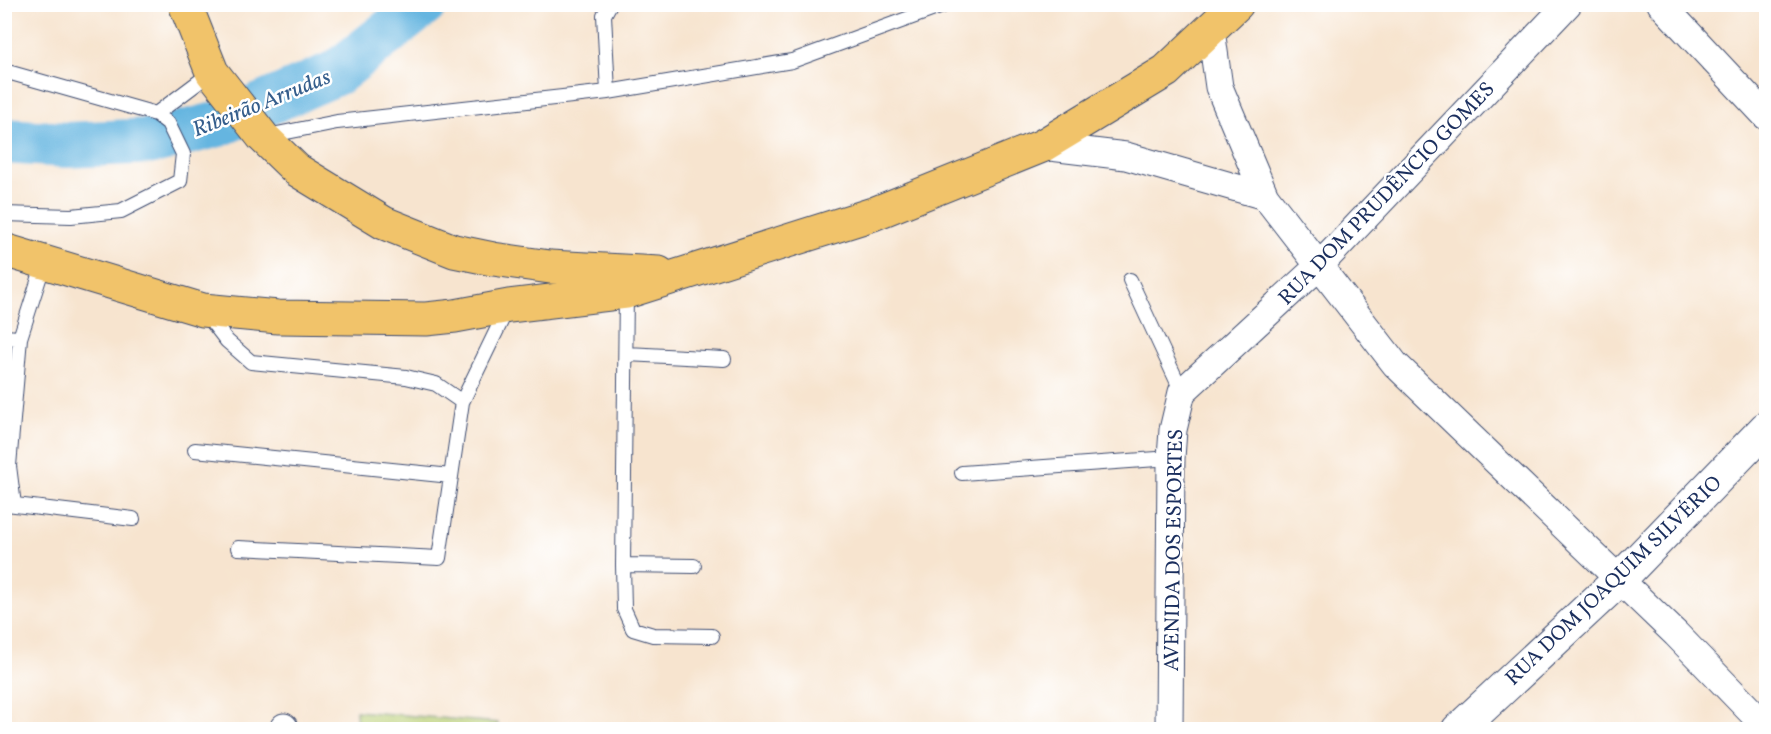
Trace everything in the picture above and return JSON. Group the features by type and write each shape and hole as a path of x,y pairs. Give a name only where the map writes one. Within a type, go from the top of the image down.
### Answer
{"highway":[{"path":"185,4 212,72 263,137 297,170 384,223 454,251 494,259 550,267 681,274"},
{"path":"4,250 203,309 278,316 426,319 626,292 873,214 1042,146 1166,71 1237,4"}],"street":[{"name":"RUA DOM PRUDÊNCIO GOMES","path":"1190,385 1320,265 1568,4"},
{"path":"1661,4 1767,116"},
{"path":"1211,30 1219,87 1265,196 1395,364 1767,726"},
{"path":"1042,146 1126,156 1265,196"},
{"name":"AVENIDA DOS ESPORTES","path":"1169,729 1171,458 1173,430 1190,385"},
{"name":"RUA DOM JOAQUIM SILVÉRIO","path":"1458,729 1619,580 1767,428"}],"lane":[{"path":"608,92 604,15 610,4"},
{"path":"263,137 337,122 608,92 792,61 948,4"},
{"path":"4,71 157,115 168,123 183,154 180,182 121,212 71,216 4,214"},
{"path":"157,115 212,72"},
{"path":"44,262 20,338 7,466 9,504 133,519"},
{"path":"1130,280 1190,385"},
{"path":"626,292 624,609 633,629 653,635 712,636"},
{"path":"238,548 439,558 462,402 509,306"},
{"path":"203,309 227,341 251,362 406,377 436,384 462,402"},
{"path":"4,337 20,338"},
{"path":"627,354 724,359"},
{"path":"195,450 451,476"},
{"path":"962,473 1171,458"},
{"path":"623,565 694,566"}],"green space":[{"path":"356,711 498,723 497,729 357,729"}],"waterway":[{"name":"Ribeirão Arrudas","path":"4,141 67,145 153,141 219,124 338,72 424,4"}]}
